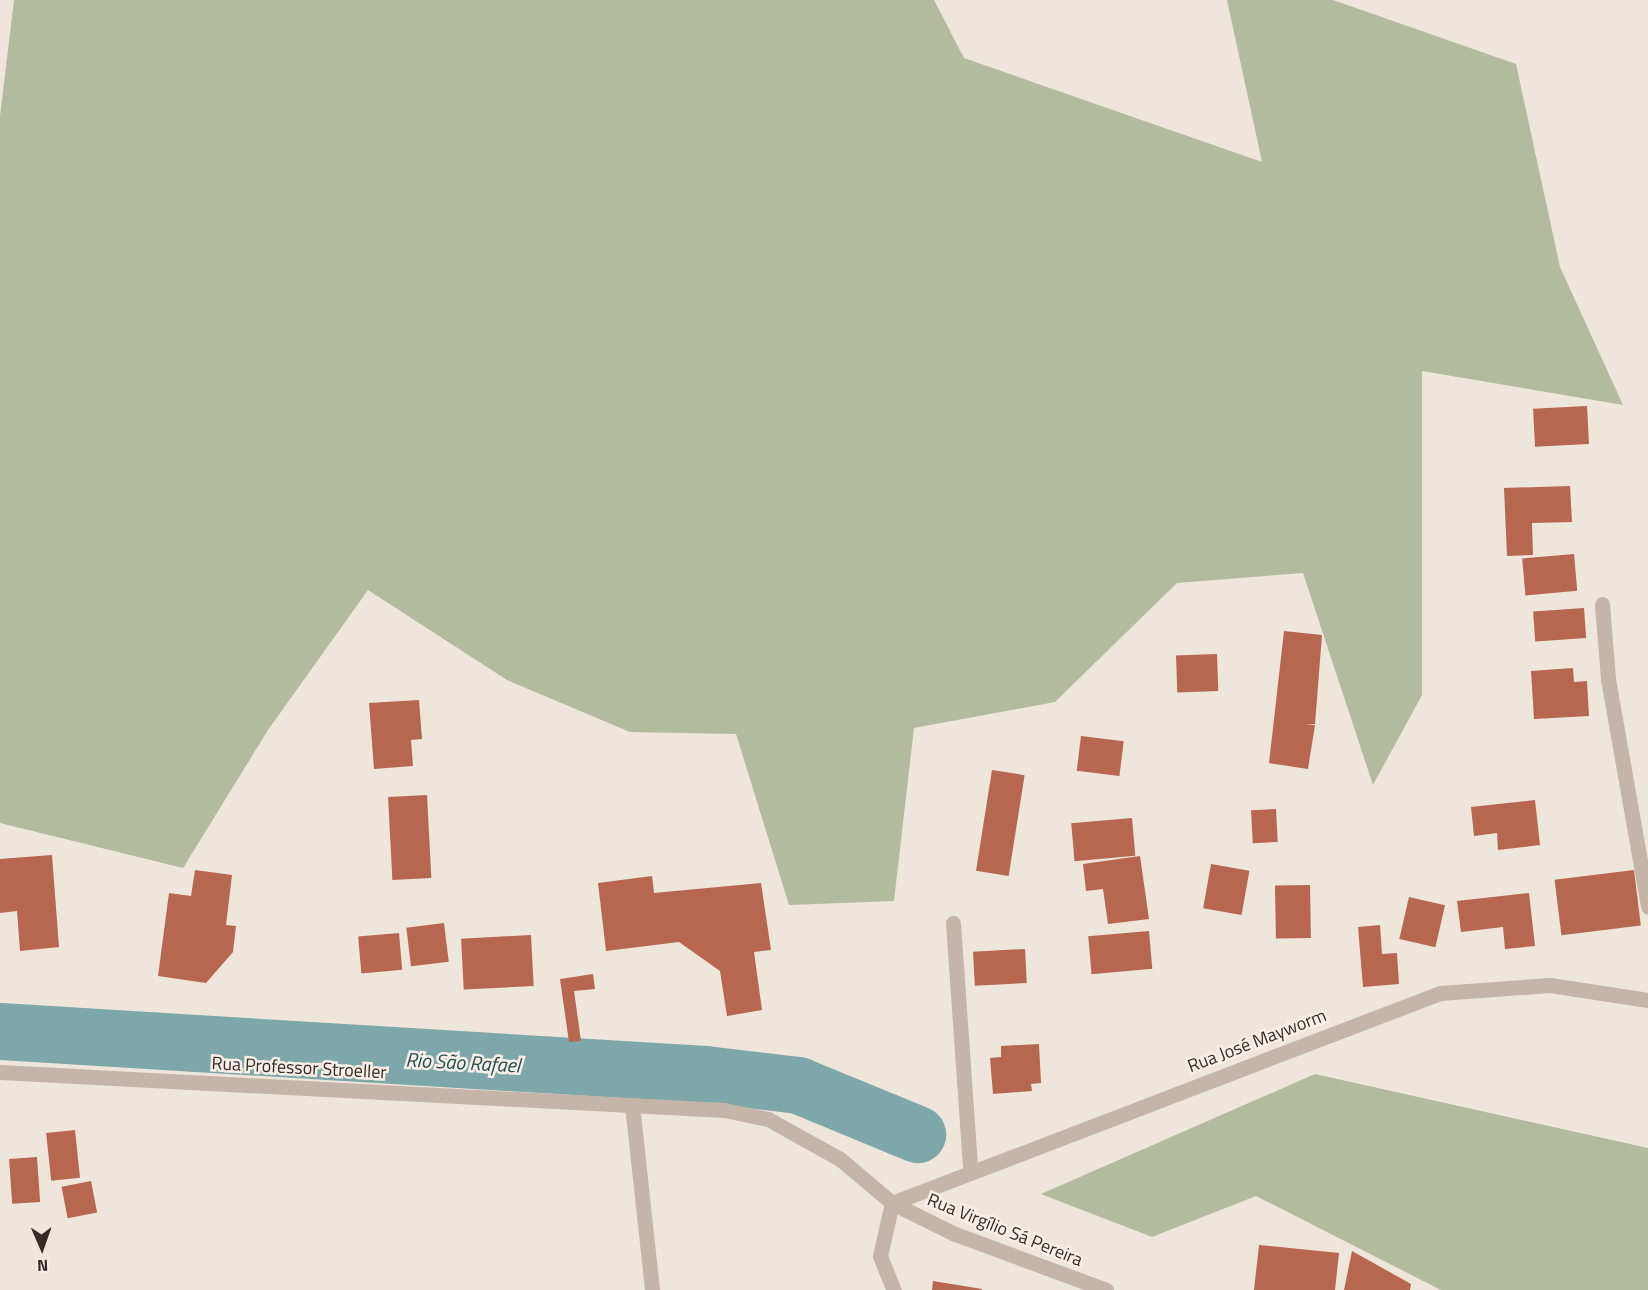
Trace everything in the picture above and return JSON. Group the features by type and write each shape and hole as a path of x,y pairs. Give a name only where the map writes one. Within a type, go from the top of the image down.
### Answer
{"street":[{"path":"1602,604 1608,679 1648,907"},
{"path":"953,923 970,1169"},
{"name":"Rua José Mayworm","path":"892,1203 970,1169 1440,993 1550,985 1648,1000"},
{"name":"Rua Professor Stroeller","path":"0,1072 632,1105 768,1119 840,1159 892,1203"},
{"path":"632,1105 652,1290"},
{"path":"892,1203 880,1256 894,1290"},
{"name":"Rua Virgílio Sá Pereira","path":"892,1203 955,1234 1098,1289"}],"green space":[{"path":"14,0 934,0 964,58 1262,162 1227,0 1333,0 1516,64 1560,267 1623,405 1422,371 1422,695 1373,785 1303,573 1177,583 1055,702 914,728 894,901 789,905 736,734 630,732 507,680 368,590 268,730 183,868 0,823 0,116"},
{"path":"1315,1074 1648,1148 1648,1290 1441,1290 1256,1196 1152,1237 1041,1194"}],"building":[{"path":"1587,406 1589,444 1535,447 1533,409"},
{"path":"1570,486 1572,522 1532,523 1533,555 1507,556 1504,488"},
{"path":"1574,554 1577,591 1525,595 1522,559"},
{"path":"1584,608 1586,638 1535,641 1533,612"},
{"path":"1284,631 1322,635 1315,724 1306,724 1315,725 1308,769 1269,763"},
{"path":"1217,654 1218,691 1177,692 1176,655"},
{"path":"1573,668 1574,682 1587,681 1589,716 1534,719 1531,671"},
{"path":"419,700 422,739 411,740 413,766 374,769 369,703"},
{"path":"1081,736 1124,741 1119,776 1077,771"},
{"path":"992,770 1025,775 1009,876 976,871"},
{"path":"427,795 431,878 392,880 388,797"},
{"path":"1535,800 1540,845 1498,850 1497,833 1474,836 1471,807"},
{"path":"1276,809 1278,842 1253,843 1251,810"},
{"path":"1132,818 1135,856 1075,861 1071,823"},
{"path":"52,855 59,947 20,951 17,911 0,913 0,859"},
{"path":"1140,856 1149,919 1108,924 1103,889 1086,891 1083,864"},
{"path":"1211,864 1249,871 1242,915 1203,908"},
{"path":"195,870 232,875 226,925 236,926 233,952 206,983 158,976 169,893 191,896"},
{"path":"1634,870 1641,926 1561,935 1555,880"},
{"path":"652,876 654,893 761,883 771,950 754,952 762,1010 727,1016 720,971 679,942 606,951 598,883"},
{"path":"1310,885 1311,938 1276,939 1275,886"},
{"path":"1529,893 1535,946 1505,949 1503,927 1461,932 1457,901"},
{"path":"1409,897 1445,905 1435,947 1399,939"},
{"path":"444,923 449,962 411,966 406,928"},
{"path":"1380,925 1382,954 1397,953 1399,984 1363,987 1358,927"},
{"path":"1149,931 1152,969 1092,974 1088,936"},
{"path":"399,933 402,970 361,973 358,937"},
{"path":"531,935 534,986 464,990 461,939"},
{"path":"1025,949 1027,983 975,986 973,952"},
{"path":"593,974 595,989 574,991 581,1041 569,1042 560,979"},
{"path":"1039,1044 1041,1083 1031,1084 1032,1091 993,1094 990,1058 1001,1057 1001,1046"},
{"path":"75,1130 80,1178 51,1181 46,1133"},
{"path":"37,1157 40,1202 12,1204 9,1159"},
{"path":"91,1181 97,1212 68,1218 62,1187"},
{"path":"1259,1245 1339,1253 1335,1290 1254,1290"},
{"path":"1352,1251 1411,1284 1410,1290 1344,1290"},
{"path":"933,1281 982,1289 982,1290 932,1290"}],"waterway":[{"name":"Rio São Rafael","path":"0,1031 705,1074 798,1085 917,1134"}]}
